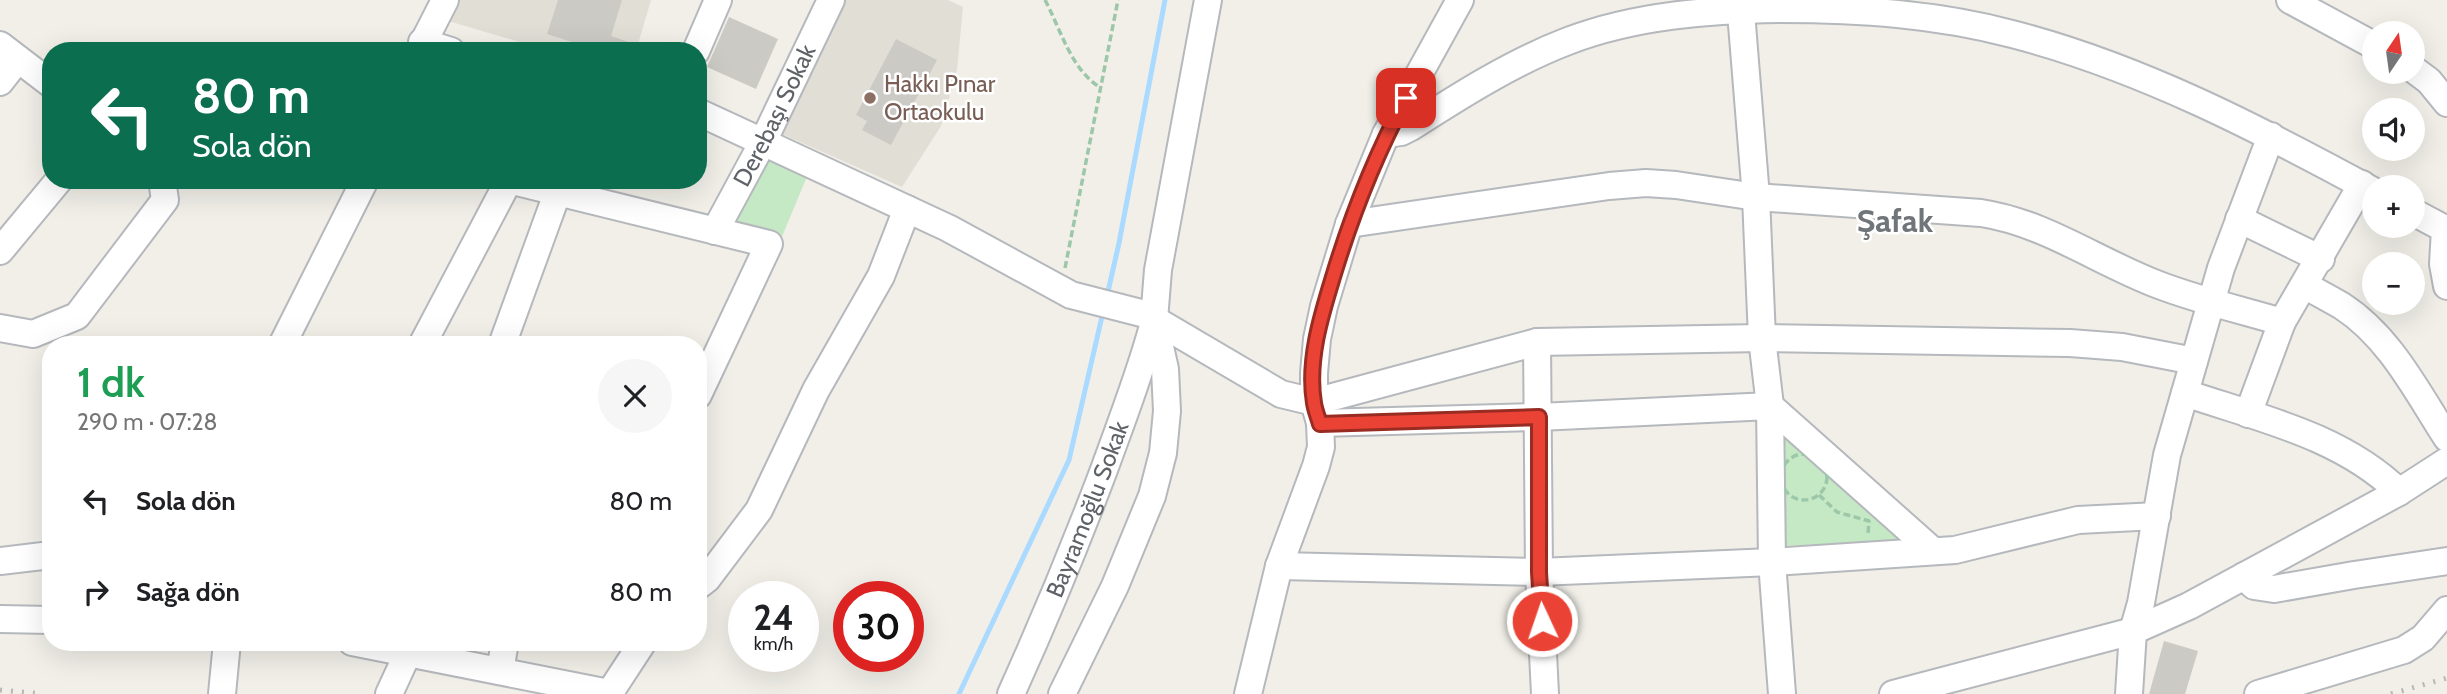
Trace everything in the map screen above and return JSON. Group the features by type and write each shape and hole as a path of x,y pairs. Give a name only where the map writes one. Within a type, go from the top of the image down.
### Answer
{"street":[{"path":"422,42 445,0"},
{"path":"700,42 718,0"},
{"name":"Derebaşı Sokak","path":"715,230 762,142 831,0"},
{"path":"1062,694 1115,586 1158,475 1167,411 1165,369 1150,317 1208,0"},
{"path":"1248,694 1279,566 1321,447 1314,373 1317,339 1324,306 1349,224 1386,134 1460,0"},
{"path":"2290,0 2362,39"},
{"path":"1386,134 1401,132 1411,127 1525,60 1609,27 1740,5 1838,9 1939,19 2010,33 2070,50 2127,71 2271,136 2362,185"},
{"path":"1740,5 1756,197 1762,338 1770,406 1772,562 1782,694"},
{"path":"0,82 9,52 42,77"},
{"path":"2426,78 2447,103"},
{"path":"707,116 948,228 1065,293 1150,317 1317,413 1539,417 1770,406 1933,551"},
{"path":"2129,694 2133,631 2141,603 2167,455 2221,268 2271,136"},
{"path":"1349,224 1633,184 1676,184 1756,197 1981,213 2010,218 2040,229 2160,286 2282,323"},
{"path":"0,251 51,189"},
{"path":"0,328 33,334 78,316 164,201 163,189"},
{"path":"287,336 360,189"},
{"path":"427,336 504,189"},
{"path":"505,336 558,189"},
{"path":"570,189 769,244 707,377"},
{"path":"2248,414 2282,323 2320,259 2362,197"},
{"path":"707,579 759,510 816,390 881,276 907,209"},
{"path":"2425,215 2446,220 2444,264 2447,286"},
{"path":"2239,219 2320,259"},
{"path":"2304,285 2343,307 2373,333 2404,371 2447,438"},
{"name":"Bayramoğlu Sokak","path":"1011,694 1045,620 1141,371 1150,317"},
{"path":"1317,413 1537,342 1762,338 2094,344 2122,346 2194,361"},
{"path":"1537,342 1539,572 1545,694"},
{"path":"2185,393 2342,450 2372,468 2399,492"},
{"path":"1893,694 2133,631 2189,606 2399,492 2447,461"},
{"path":"1279,566 1539,572 1772,562 1955,550 2078,520 2157,516"},
{"path":"0,561 42,556"},
{"path":"2244,576 2254,586 2274,589 2447,562"},
{"path":"2258,694 2404,650 2423,638 2447,610"},
{"path":"0,619 42,620"},
{"path":"222,694 226,651"},
{"path":"389,694 409,651"},
{"path":"422,651 609,694 637,651"},
{"path":"500,671 503,651"}],"path":[{"path":"1045,0 1077,67 1087,79 1101,88"},
{"path":"1065,293 1118,0"},
{"path":"1784,489 1800,500 1810,500 1819,495 1828,478 1821,460 1804,453 1786,462 1781,480 1785,502"},
{"path":"1819,495 1837,512 1869,521 1868,537"}],"shaded area":[{"path":"457,0 651,0 639,42 520,42 445,20"},
{"name":"Hakkı Pınar Ortaokulu","path":"841,0 948,0 963,7 957,70 941,126 902,187 775,131"}],"green space":[{"path":"765,155 808,174 781,239 737,221"},
{"path":"1778,428 1905,541 1779,546"}],"building":[{"path":"558,0 622,0 611,36 628,42 572,42 547,34"},
{"path":"729,17 778,39 756,89 707,67"},
{"path":"896,39 937,60 891,145 862,130 867,121 856,115"},
{"path":"2164,641 2198,651 2185,694 2149,694"}],"waterway":[{"path":"1107,296 1165,0"},
{"path":"959,694 1069,460 1103,312"}],"railway":[{"path":"2391,694 2447,678"},
{"path":"0,690 43,694"}],"place":[{"name":"Hakkı Pınar Ortaokulu","path":"870,98"}],"district":[{"name":"Şafak","path":"1895,221"}],"route":[{"path":"1406,98 1365,181 1324,306 1317,339 1314,402 1320,424 1539,417 1539,572 1542,621"}]}
